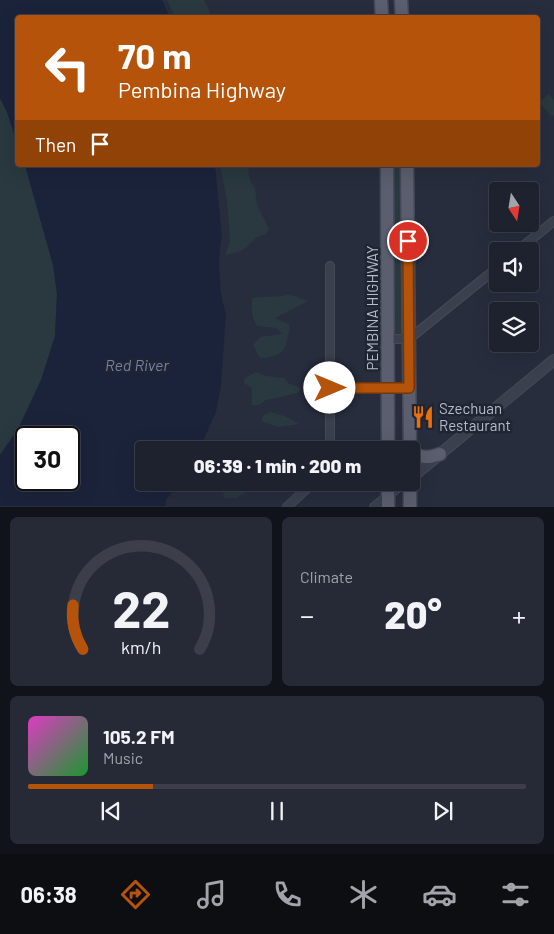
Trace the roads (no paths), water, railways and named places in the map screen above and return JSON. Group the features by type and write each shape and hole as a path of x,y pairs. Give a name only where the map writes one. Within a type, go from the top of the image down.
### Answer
{"main road":[{"path":"381,0 382,15"},
{"path":"401,0 402,15"},
{"name":"PEMBINA HIGHWAY","path":"387,167 388,441"},
{"path":"407,167 410,441"},
{"path":"388,221 408,221"},
{"path":"420,456 440,454"},
{"path":"410,491 410,506"}],"street":[{"path":"528,242 554,220"},
{"path":"330,266 330,441"},
{"path":"388,339 409,338 489,274"},
{"path":"420,471 554,360"},
{"path":"330,388 409,388"},
{"path":"287,506 304,491"},
{"path":"374,506 388,495"}],"water":[{"path":"0,0 162,0 169,15 15,15 15,137 0,98"},
{"name":"Red River","path":"26,167 215,167 222,237 220,245 220,275 226,313 221,385 216,412 203,441 135,441 135,491 173,491 166,500 166,506 0,506 0,455 15,433 15,491 80,491 80,426 19,426 41,380 55,336 57,294 53,265"}],"place":[{"name":"Szechuan Restaurant","path":"423,417"}]}
